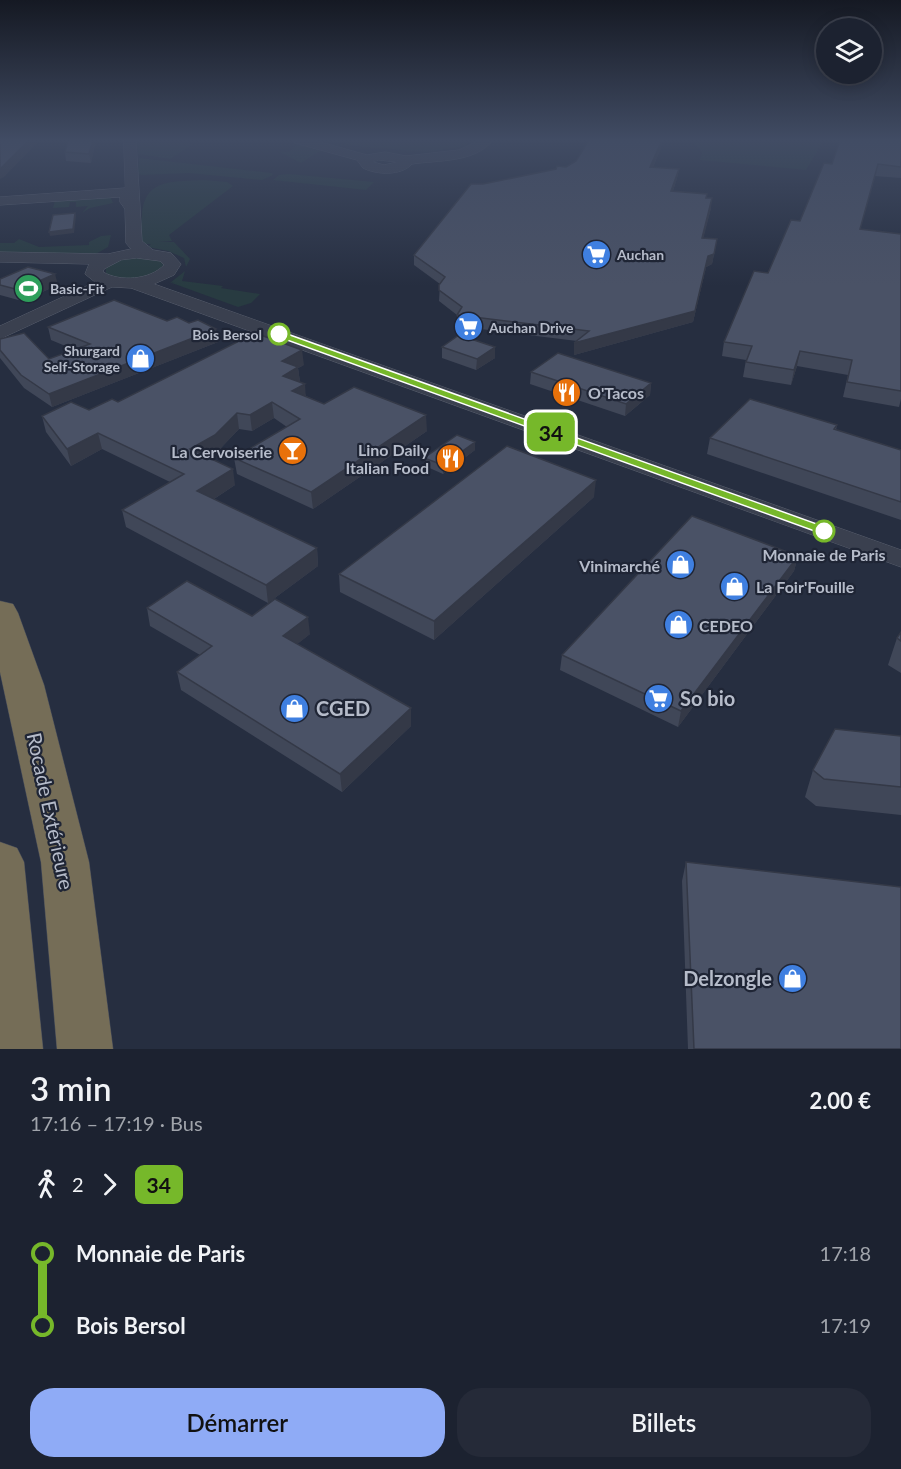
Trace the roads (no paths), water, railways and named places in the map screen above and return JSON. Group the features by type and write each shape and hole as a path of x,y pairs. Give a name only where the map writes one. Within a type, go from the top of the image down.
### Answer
{"highway":[{"name":"Rocade Extérieure","path":"0,613 24,685 65,862 85,1049"},
{"path":"0,862 15,1049"}],"street":[{"path":"106,267 124,248 122,189"},
{"path":"130,189 134,243 147,253 165,257 173,264 162,285"},
{"path":"0,201 122,192 127,193 127,202 131,207"},
{"path":"0,333 106,267 147,253"},
{"path":"0,257 70,260 106,267 134,283 162,285 901,559"}],"place":[{"name":"Auchan","path":"596,254"},
{"name":"Basic-Fit","path":"29,288"},
{"name":"Auchan Drive","path":"468,327"},
{"name":"Bois Bersol","path":"279,334"},
{"name":"Shurgard Self-Storage","path":"141,358"},
{"name":"O'Tacos","path":"567,392"},
{"name":"La Cervoiserie","path":"293,451"},
{"name":"Lino Daily Italian Food","path":"450,458"},
{"name":"Monnaie de Paris","path":"824,531"},
{"name":"Vinimarché","path":"681,565"},
{"name":"La Foir'Fouille","path":"735,586"},
{"name":"CEDEO","path":"678,625"},
{"name":"So bio","path":"659,698"},
{"name":"CGED","path":"295,708"},
{"name":"Delzongle","path":"793,978"}]}
